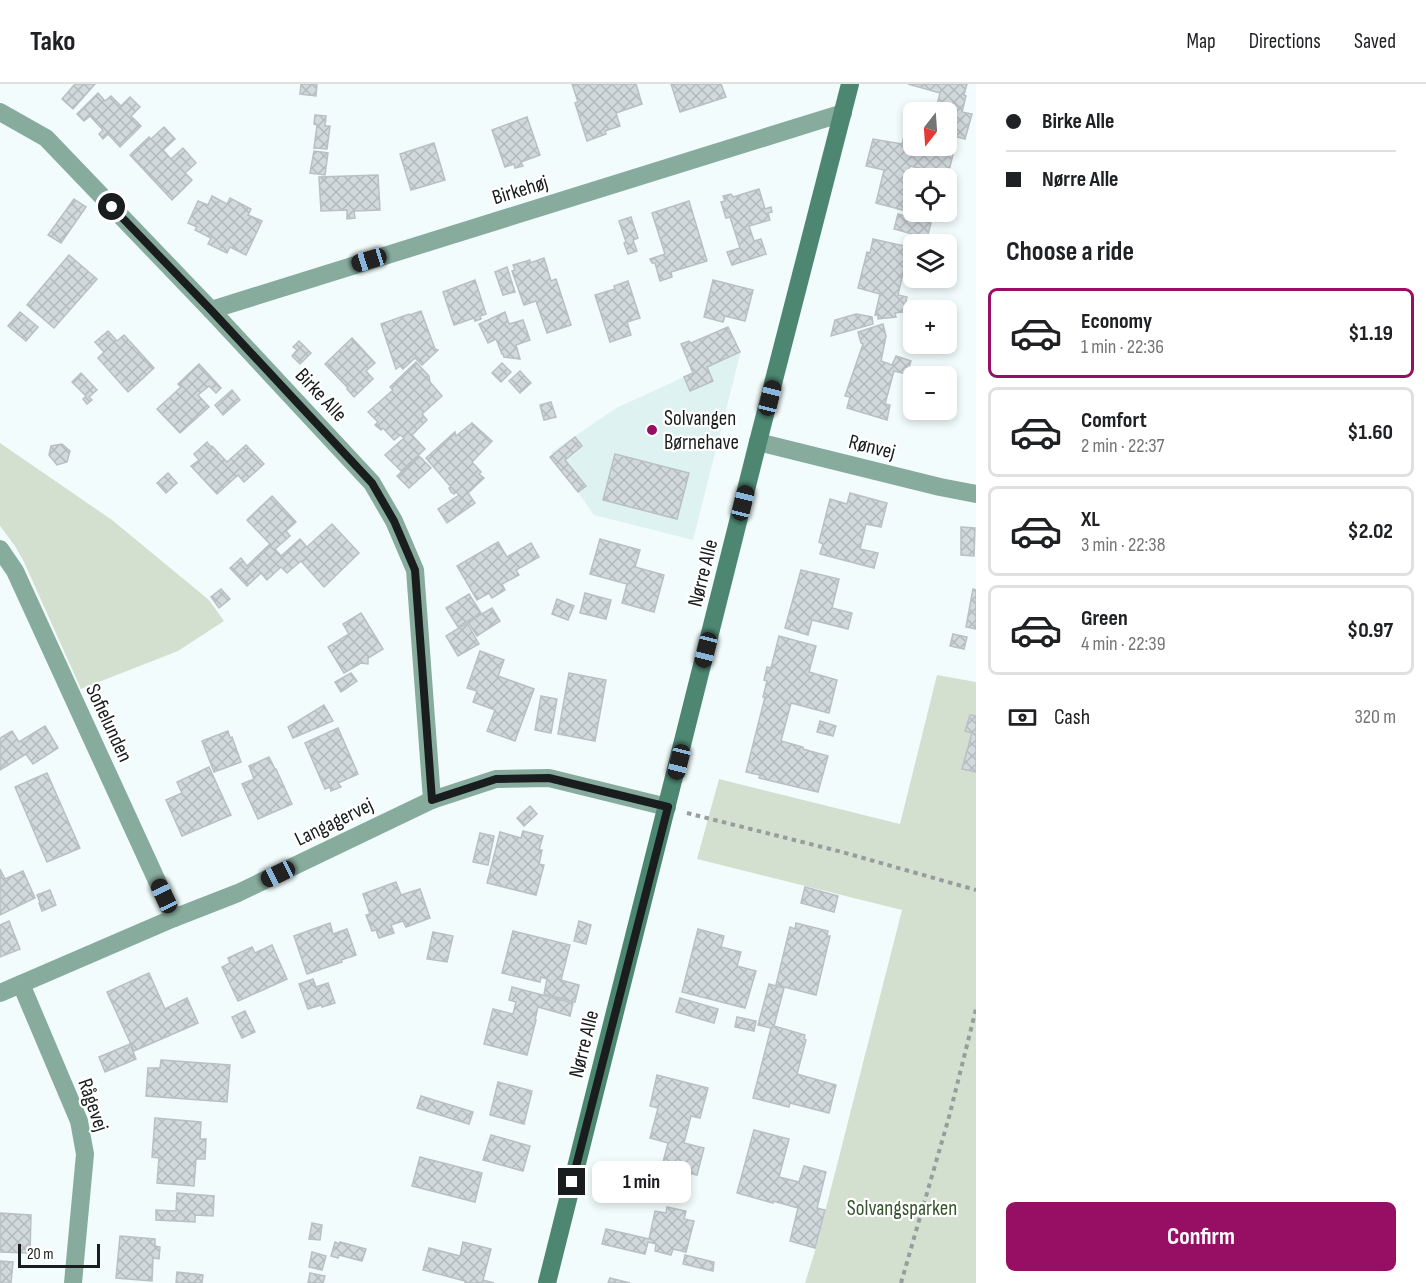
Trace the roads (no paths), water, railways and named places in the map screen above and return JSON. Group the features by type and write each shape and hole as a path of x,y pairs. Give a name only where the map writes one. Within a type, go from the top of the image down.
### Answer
{"street":[{"name":"Nørre Alle","path":"547,1283 850,84"},
{"name":"Birke Alle","path":"0,112 46,138 372,483 394,521 415,570 432,800"},
{"name":"Birkehøj","path":"211,310 843,113"},
{"name":"Rønvej","path":"758,442 976,494"},
{"name":"Sofielunden","path":"0,549 15,571 174,918"},
{"name":"Langagervej","path":"0,993 238,893 432,800 496,779 549,778 668,807"},
{"name":"Rågevej","path":"21,984 79,1121 85,1154 73,1283"}],"place":[{"name":"Solvangen Børnehave","path":"652,430"}],"park label":[{"name":"Solvangsparken","path":"902,1208"}]}
